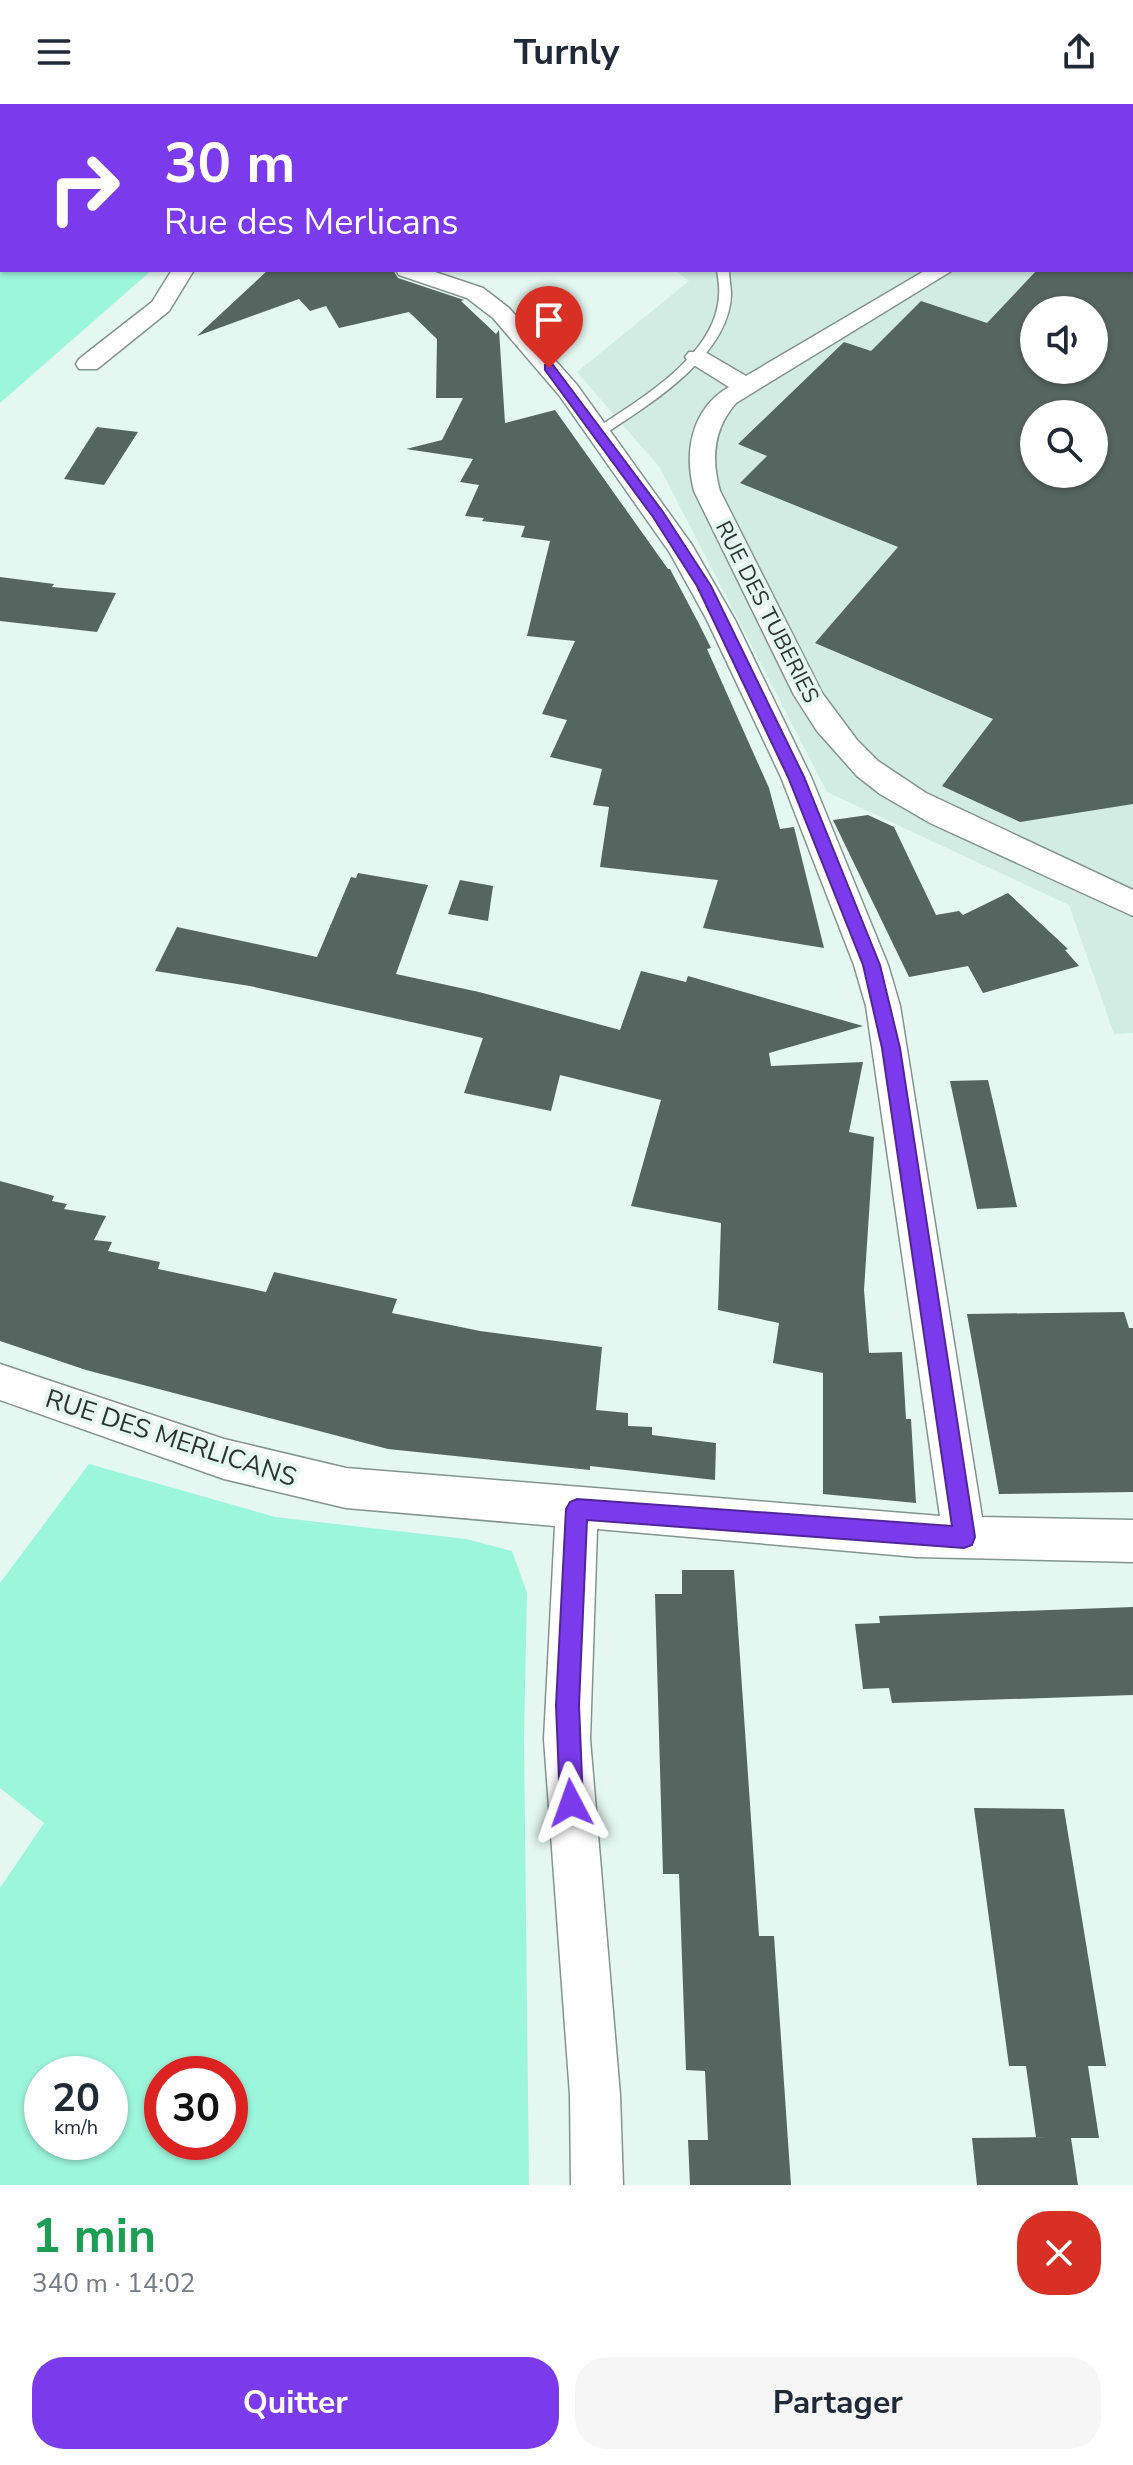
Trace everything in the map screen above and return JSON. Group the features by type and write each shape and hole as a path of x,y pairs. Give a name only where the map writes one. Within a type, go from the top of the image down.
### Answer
{"street":[{"path":"88,364 161,306 182,272"},
{"path":"413,272 475,293 501,313 568,390 694,568 796,777 871,965 891,1048 964,1537"},
{"name":"RUE DES TUBERIES","path":"939,272 745,386 720,404 710,420 701,450 702,480 800,678 840,742 868,771 914,803 1133,904"},
{"path":"697,357 745,386"},
{"name":"RUE DES MERLICANS","path":"0,1382 193,1450 314,1483 379,1492 577,1509 964,1537 1133,1541"},
{"path":"577,1509 567,1739 595,2095 597,2185"}],"lane":[{"path":"599,432 636,408 697,357 709,343 724,310 727,293 723,272"}],"shaded area":[{"path":"678,272 1133,272 1133,1033 1114,1034 1069,905 827,792 660,468 577,372 689,281"}],"green space":[{"path":"0,272 150,272 0,403"},
{"path":"89,1464 275,1517 466,1539 512,1551 527,1593 524,1738 529,2185 0,2185 0,1888 44,1823 0,1788 0,1583"}],"building":[{"path":"266,272 394,272 398,278 464,300 461,301 496,334 499,330 505,423 555,410 670,569 698,622 769,788 780,829 794,827 824,948 703,928 718,880 600,867 609,807 593,805 602,769 550,757 567,720 542,714 575,641 527,636 550,541 521,537 525,526 465,516 479,485 460,482 473,459 406,449 442,440 463,398 436,398 437,339 409,312 339,328 326,306 310,311 299,299 197,336"},
{"path":"1035,272 1133,272 1133,804 1020,822 942,786 993,719 815,643 898,547 740,483 767,456 738,444 844,342 871,351 921,301 987,323"},
{"path":"97,427 138,432 104,485 64,479"},
{"path":"0,577 54,584 52,587 116,593 97,632 0,621"},
{"path":"868,815 894,827 936,915 959,911 963,915 1008,893 1068,949 1065,950 1079,966 983,993 968,966 909,977 833,820"},
{"path":"358,873 428,885 396,974 479,992 620,1030 641,971 686,982 688,976 863,1026 769,1053 771,1066 863,1062 849,1132 874,1137 864,1290 869,1353 902,1352 906,1419 911,1419 916,1503 823,1494 823,1373 773,1363 779,1323 718,1310 721,1223 631,1206 661,1100 560,1075 551,1111 464,1093 483,1038 250,986 155,971 177,927 317,957 351,877 356,878"},
{"path":"460,880 493,886 488,921 448,914"},
{"path":"988,1080 1017,1207 977,1209 950,1081"},
{"path":"0,1181 54,1196 52,1201 67,1204 64,1209 106,1216 94,1240 112,1242 108,1251 160,1262 158,1269 266,1292 274,1272 397,1299 392,1313 480,1331 602,1347 596,1410 628,1413 628,1426 652,1427 652,1435 716,1443 715,1480 388,1449 86,1370 0,1341"},
{"path":"1124,1312 1129,1328 1133,1328 1133,1492 999,1494 967,1314"},
{"path":"682,1570 734,1570 759,1936 774,1936 791,2185 690,2185 688,2140 708,2140 705,2071 686,2070 679,1874 663,1874 655,1594 682,1594"},
{"path":"1133,1607 1133,1695 892,1703 889,1688 863,1689 855,1624 880,1623 879,1616"},
{"path":"974,1808 1064,1809 1106,2066 1088,2066 1099,2138 1071,2138 1078,2185 977,2185 972,2138 1048,2137 1036,2137 1026,2066 1009,2066"}],"route":[{"path":"549,368 576,400 658,515 704,586 796,777 871,965 891,1048 964,1537 577,1509 567,1705 571,1803"}]}
